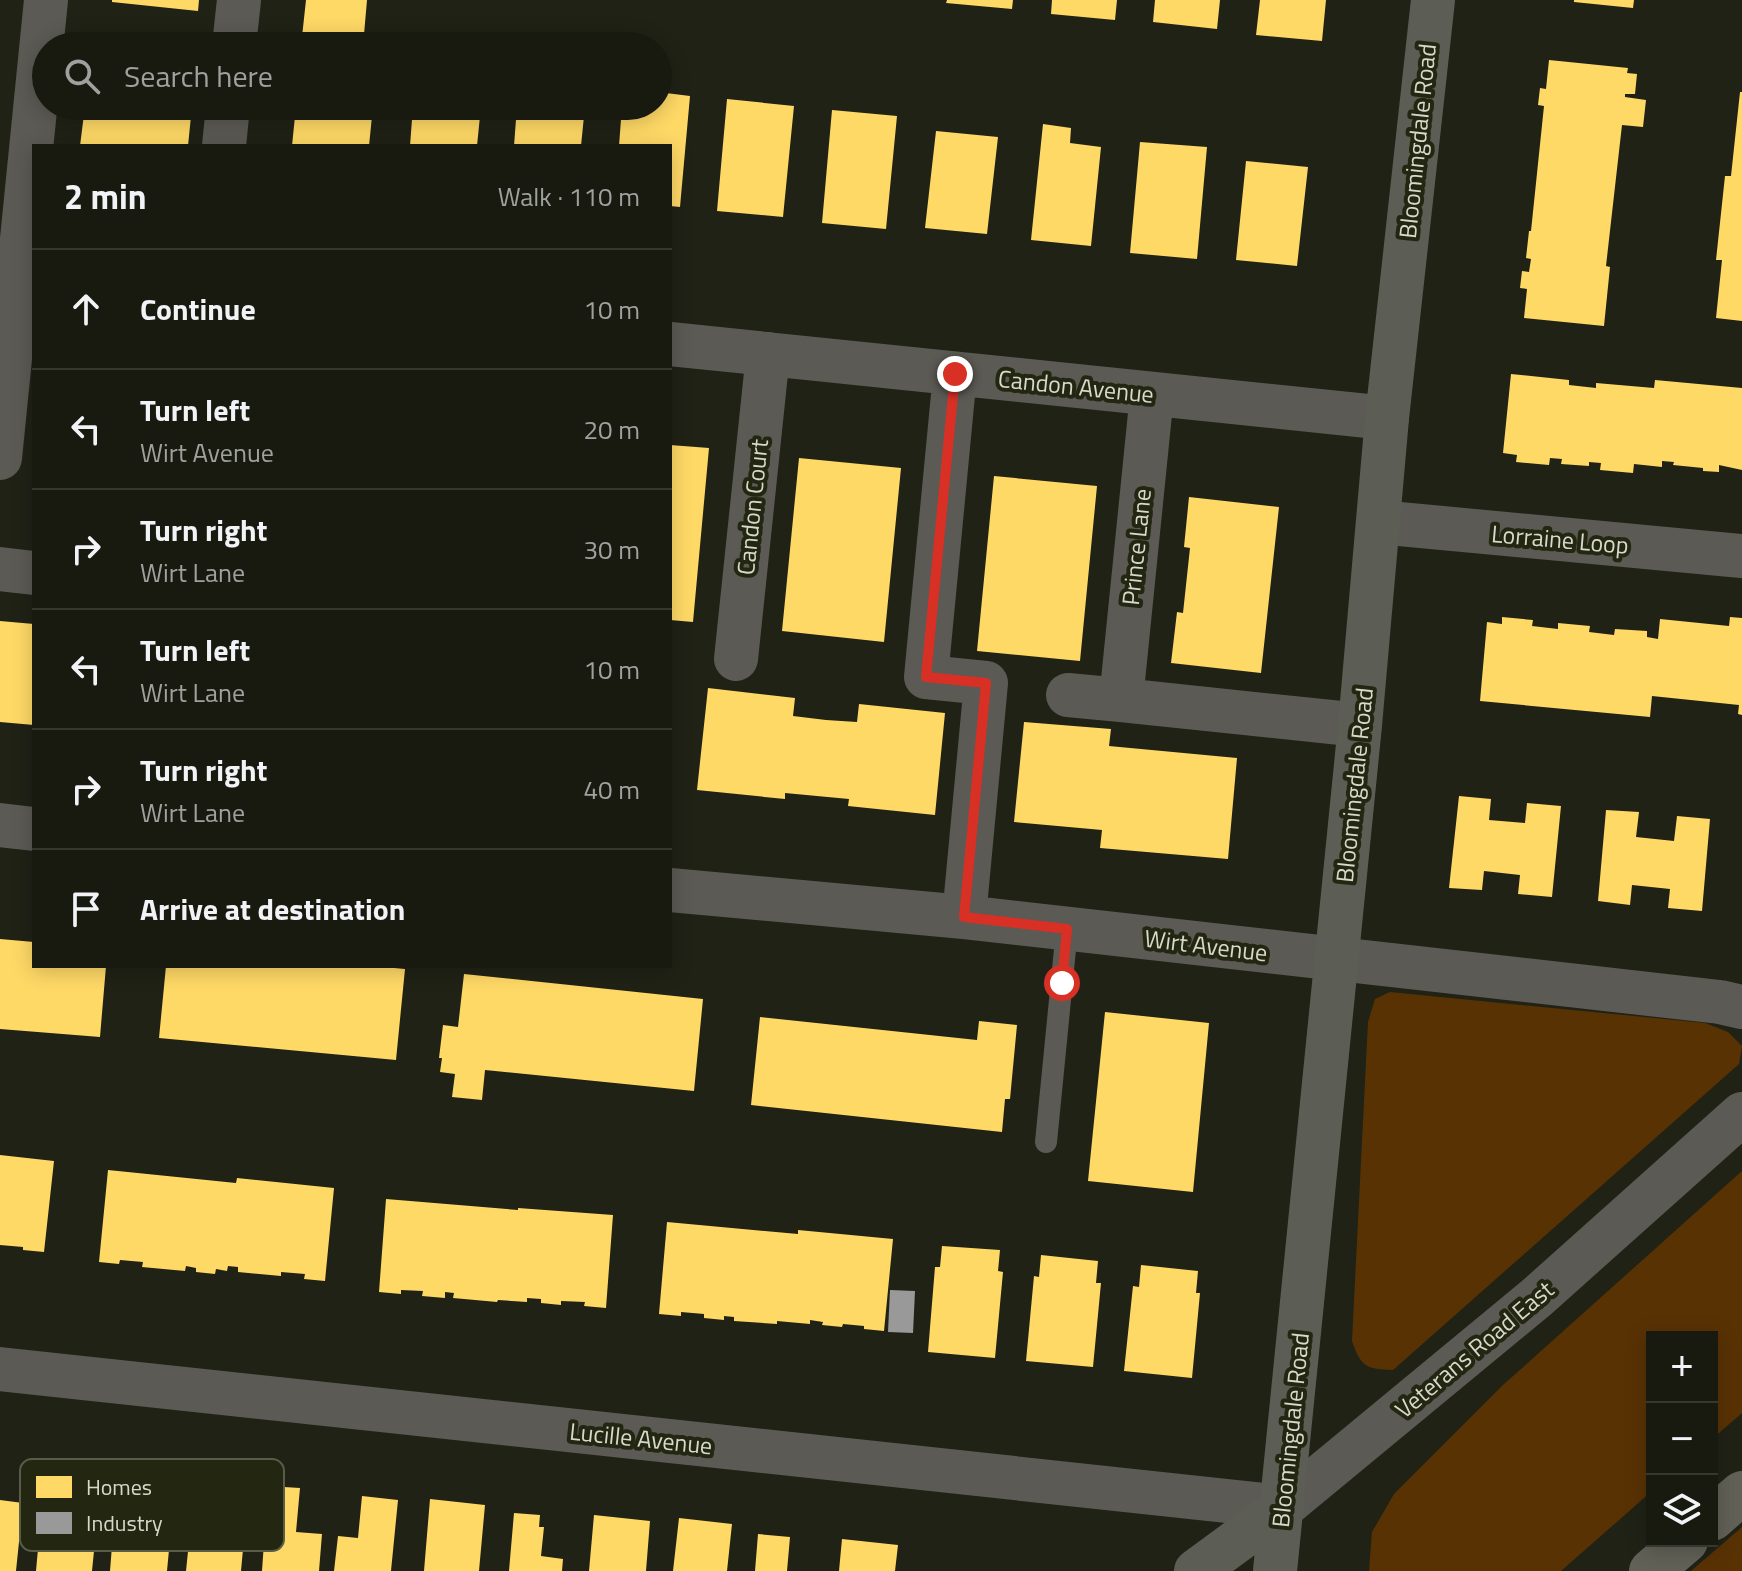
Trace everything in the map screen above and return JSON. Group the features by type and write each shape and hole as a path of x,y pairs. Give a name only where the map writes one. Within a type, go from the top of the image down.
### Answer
{"highway":[{"path":"1718,1514 1742,1493"},
{"path":"1651,1571 1679,1547"}],"street":[{"path":"43,32 46,0"},
{"path":"236,32 239,0"},
{"name":"Bloomingdale Road","path":"1275,1571 1360,725 1387,418 1433,0"},
{"path":"0,458 34,120"},
{"path":"224,144 227,120"},
{"name":"Candon Avenue","path":"672,344 1387,418"},
{"name":"Candon Court","path":"736,659 768,354"},
{"path":"955,374 926,677 986,683 964,917"},
{"name":"Prince Lane","path":"1121,700 1152,394"},
{"name":"Lorraine Loop","path":"1378,522 1742,556"},
{"path":"0,569 32,573"},
{"path":"1068,695 1360,725"},
{"path":"0,825 32,829"},
{"name":"Wirt Avenue","path":"672,890 964,917 1720,1002 1742,1007"},
{"name":"Veterans Road East","path":"1196,1571 1283,1507 1536,1298 1742,1114"},
{"name":"Lucille Avenue","path":"0,1369 1283,1507"}],"lane":[{"path":"1046,1142 1067,929"}],"shaded area":[{"path":"1390,992 1705,1023 1728,1032 1742,1046 1739,1064 1393,1370 1366,1365 1352,1341 1368,1022 1375,999"},
{"path":"1742,1171 1742,1413 1718,1434 1718,1331 1646,1331 1646,1496 1561,1571 1369,1571 1372,1532 1394,1494 1503,1385"},
{"path":"1742,1527 1742,1571 1691,1571"}],"building: Homes":[{"path":"112,0 199,0 198,11"},
{"path":"306,0 367,0 364,32 303,32"},
{"path":"947,0 1013,0 1012,9 946,3"},
{"path":"1052,0 1117,0 1115,20 1051,14"},
{"path":"1155,0 1220,0 1217,29 1153,22"},
{"path":"1260,0 1326,0 1322,41 1256,35"},
{"path":"1574,0 1634,0 1633,8"},
{"path":"1549,60 1628,68 1627,73 1637,74 1635,94 1625,94 1625,97 1646,100 1643,127 1622,125 1606,266 1610,267 1604,326 1524,318 1527,289 1520,288 1522,271 1529,272 1531,259 1526,258 1544,106 1538,105 1540,88 1546,89"},
{"path":"1740,92 1742,321 1716,318 1722,260 1716,260 1725,176 1731,176"},
{"path":"672,94 690,96 680,207 672,206 672,144 619,144 621,120 672,120"},
{"path":"727,99 794,106 783,217 717,211"},
{"path":"832,110 897,116 886,229 822,223"},
{"path":"83,120 191,120 188,144 80,144"},
{"path":"295,120 372,120 369,144 292,144"},
{"path":"412,120 480,120 477,144 410,144"},
{"path":"516,120 584,120 581,144 514,144"},
{"path":"1043,124 1071,128 1070,143 1101,147 1091,246 1031,240"},
{"path":"936,131 998,137 987,234 925,228"},
{"path":"1140,142 1207,147 1197,259 1130,253"},
{"path":"1246,161 1308,167 1297,266 1236,260"},
{"path":"1511,374 1569,380 1569,385 1596,388 1596,383 1654,388 1655,380 1742,388 1742,470 1719,465 1719,472 1703,471 1703,468 1662,461 1662,467 1634,464 1633,473 1600,470 1601,463 1589,462 1589,466 1561,464 1562,459 1550,458 1549,465 1516,462 1517,455 1503,453"},
{"path":"672,445 709,448 693,622 672,620"},
{"path":"799,458 901,468 884,642 782,631"},
{"path":"994,476 1097,486 1080,661 977,651"},
{"path":"1189,497 1279,507 1261,673 1171,663 1177,612 1183,613 1190,548 1184,547"},
{"path":"1502,617 1533,620 1532,626 1558,629 1558,623 1590,626 1589,632 1614,635 1615,629 1647,631 1647,637 1658,639 1660,619 1729,626 1730,617 1742,618 1742,715 1738,714 1739,705 1652,696 1650,717 1480,701 1487,622 1502,624"},
{"path":"0,621 32,624 32,725 0,722"},
{"path":"708,688 795,698 793,716 826,720 857,722 859,704 945,713 935,815 848,806 849,799 785,793 785,799 697,790"},
{"path":"1024,722 1111,729 1109,746 1237,758 1228,859 1100,848 1102,830 1014,822"},
{"path":"1459,796 1491,799 1489,820 1525,823 1527,803 1561,806 1552,897 1518,894 1520,875 1484,871 1482,890 1449,888"},
{"path":"1606,810 1639,812 1636,837 1674,841 1677,816 1710,819 1702,911 1668,908 1670,889 1632,885 1630,905 1598,901"},
{"path":"0,939 32,942 32,968 106,968 100,1037 0,1029"},
{"path":"166,968 405,969 396,1060 159,1038"},
{"path":"464,974 703,999 694,1091 485,1070 482,1100 452,1097 455,1074 440,1072 442,1058 439,1058 443,1025 458,1027"},
{"path":"1105,1012 1209,1023 1193,1192 1088,1181"},
{"path":"760,1017 977,1040 979,1021 1017,1025 1010,1099 1005,1099 1002,1132 751,1105"},
{"path":"0,1155 54,1161 44,1252 0,1245"},
{"path":"108,1170 236,1183 237,1178 334,1188 325,1281 304,1279 305,1274 281,1272 281,1276 238,1272 238,1267 228,1266 227,1271 216,1269 215,1274 196,1272 196,1268 186,1266 185,1271 142,1267 143,1262 99,1262"},
{"path":"386,1199 613,1215 606,1308 584,1306 585,1302 561,1301 561,1305 527,1298 527,1302 497,1302 453,1298 454,1293 445,1292 445,1298 422,1296 423,1291 401,1290 401,1294 379,1292"},
{"path":"667,1222 893,1239 884,1331 864,1329 864,1326 822,1325 823,1322 810,1320 810,1324 777,1321 777,1324 734,1321 734,1317 724,1316 724,1320 704,1318 704,1314 681,1312 681,1316 659,1314"},
{"path":"942,1246 1000,1250 998,1271 1003,1272 995,1358 928,1352 935,1267 940,1267"},
{"path":"1041,1255 1098,1261 1096,1283 1101,1283 1093,1367 1026,1361 1034,1276 1039,1277"},
{"path":"1141,1265 1198,1271 1196,1293 1200,1293 1192,1378 1124,1371 1133,1286 1139,1287"},
{"path":"284,1487 300,1488 296,1532 322,1534 319,1571 262,1571 263,1551 284,1551"},
{"path":"362,1496 398,1500 391,1571 334,1571 338,1536 358,1538"},
{"path":"430,1499 485,1505 479,1571 424,1571"},
{"path":"0,1500 20,1503 16,1571 0,1571"},
{"path":"514,1513 540,1515 539,1527 544,1527 541,1556 563,1559 562,1571 509,1571"},
{"path":"594,1515 650,1521 646,1571 589,1571"},
{"path":"679,1518 732,1524 727,1571 673,1571"},
{"path":"758,1534 790,1537 787,1571 755,1571"},
{"path":"842,1539 898,1545 895,1571 839,1571"},
{"path":"38,1551 94,1551 92,1571 36,1571"},
{"path":"112,1551 169,1551 167,1571 110,1571"},
{"path":"188,1551 243,1551 241,1571 186,1571"}],"building: Industry":[{"path":"890,1290 915,1291 913,1333 888,1332"}],"route":[{"path":"955,374 926,677 986,683 964,917 1067,929 1062,983"}]}
